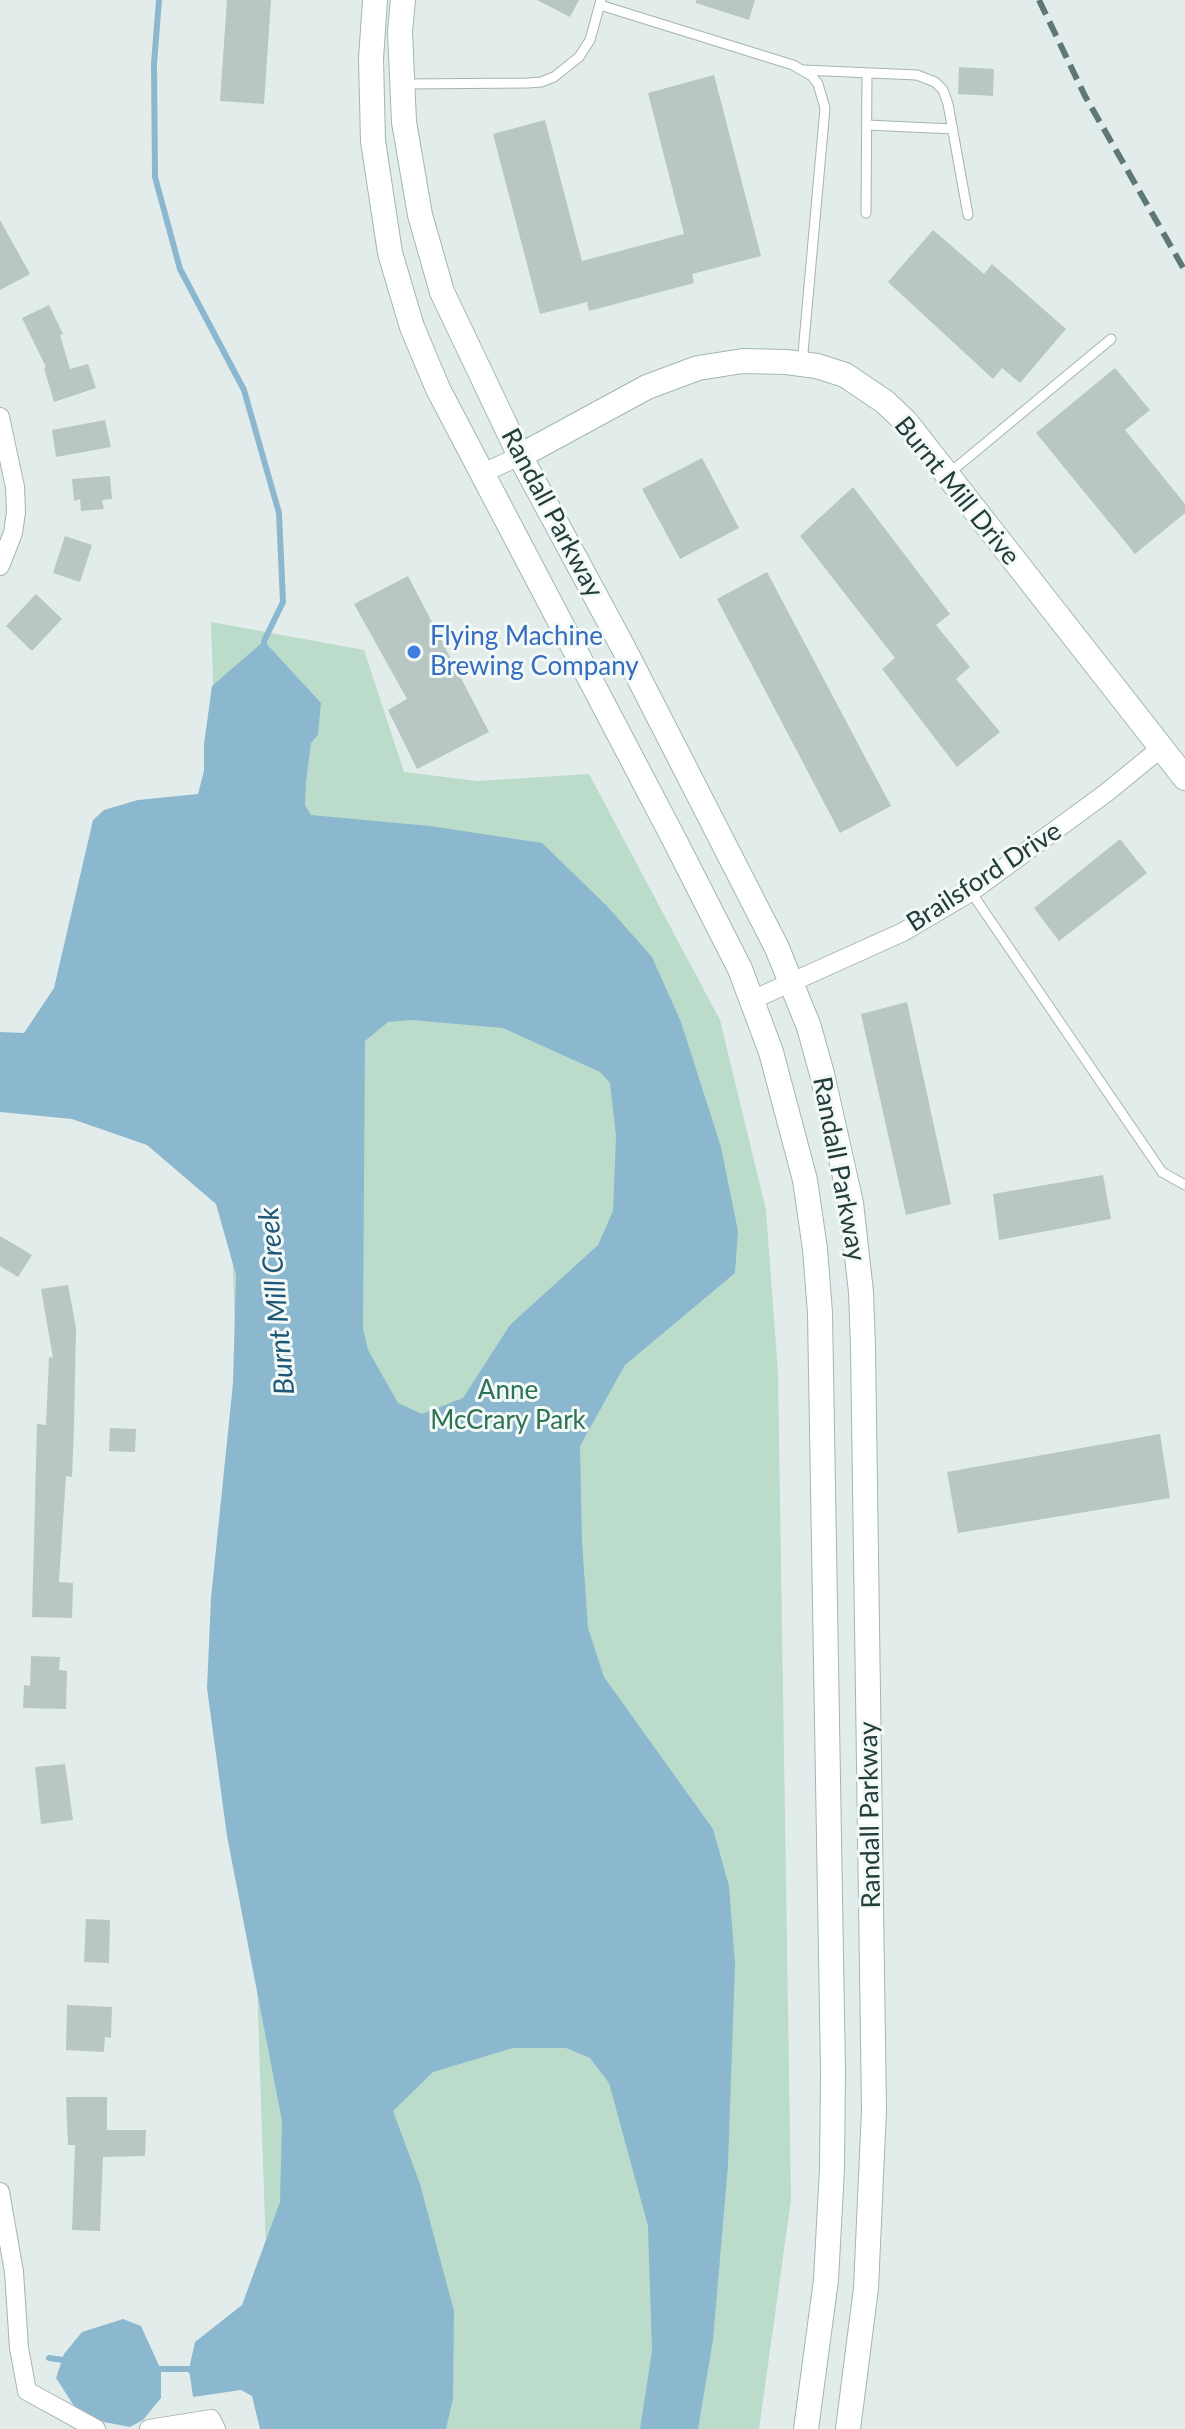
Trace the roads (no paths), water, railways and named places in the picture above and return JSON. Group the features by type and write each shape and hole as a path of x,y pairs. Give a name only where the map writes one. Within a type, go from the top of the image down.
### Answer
{"main road":[{"name":"Randall Parkway","path":"375,0 371,59 373,141 390,253 400,292 425,359 730,948 780,1081 811,1213 820,1313 832,2154 826,2280 806,2429"},
{"name":"Randall Parkway","path":"403,0 401,84 411,170 430,255 459,330 520,456 710,815 791,980 809,1027 834,1116 851,1203 862,1306 874,2110 866,2288 848,2429"},
{"name":"Burnt Mill Drive","path":"520,456 647,387 698,368 743,361 802,364 845,375 885,402 906,422 1185,778"}],"street":[{"path":"0,417 15,487 16,512 13,533 0,566"},
{"path":"483,473 520,456"},
{"name":"Brailsford Drive","path":"752,1000 903,932 971,892 1106,793 1161,748"},
{"path":"0,2192 14,2272 19,2348 27,2391 96,2429"},
{"path":"149,2429 211,2419 216,2429"}],"lane":[{"path":"401,84 541,82 565,71 579,57 590,40 600,2 803,70 917,75 935,82 943,90 968,215"},
{"path":"802,364 825,108 818,84 803,70"},
{"path":"866,213 867,73"},
{"path":"867,125 953,129"},
{"path":"947,476 1111,339"},
{"path":"971,892 1162,1172 1185,1185"}],"water":[{"name":"Anne McCrary Park","path":"264,641 321,703 318,735 311,743 306,782 305,805 311,815 430,826 542,843 606,905 652,957 681,1022 721,1147 738,1231 735,1273 625,1365 580,1446 588,1628 604,1677 713,1829 729,1886 735,1964 728,2165 713,2340 698,2429 640,2429 652,2351 648,2226 609,2083 590,2058 566,2048 513,2048 433,2072 393,2111 420,2184 454,2311 453,2398 446,2429 260,2429 252,2396 241,2390 193,2397 189,2369 195,2342 242,2305 280,2202 282,2121 227,1836 207,1688 211,1598 233,1383 236,1275 216,1204 147,1145 72,1119 0,1112 0,1032 24,1033 54,988 93,820 104,810 138,800 198,794 204,771 204,744 212,686","holes":["411,1020 503,1028 600,1072 610,1083 616,1136 613,1211 598,1245 510,1325 463,1398 422,1414 398,1403 368,1350 363,1329 365,1041 388,1022"]},
{"path":"123,2319 141,2326 161,2370 161,2398 143,2420 130,2427 104,2422 74,2406 56,2378 64,2354 82,2332"}],"waterway":[{"name":"Burnt Mill Creek","path":"159,0 154,64 155,177 180,269 244,390 279,513 283,602 264,641 264,648"},
{"name":"Burnt Mill Creek","path":"49,2358 70,2361"},
{"name":"Burnt Mill Creek","path":"153,2369 189,2369 192,2372"}],"railway":[{"path":"1039,0 1085,96 1185,271"}],"place":[{"name":"Flying Machine Brewing Company","path":"414,652"}]}
